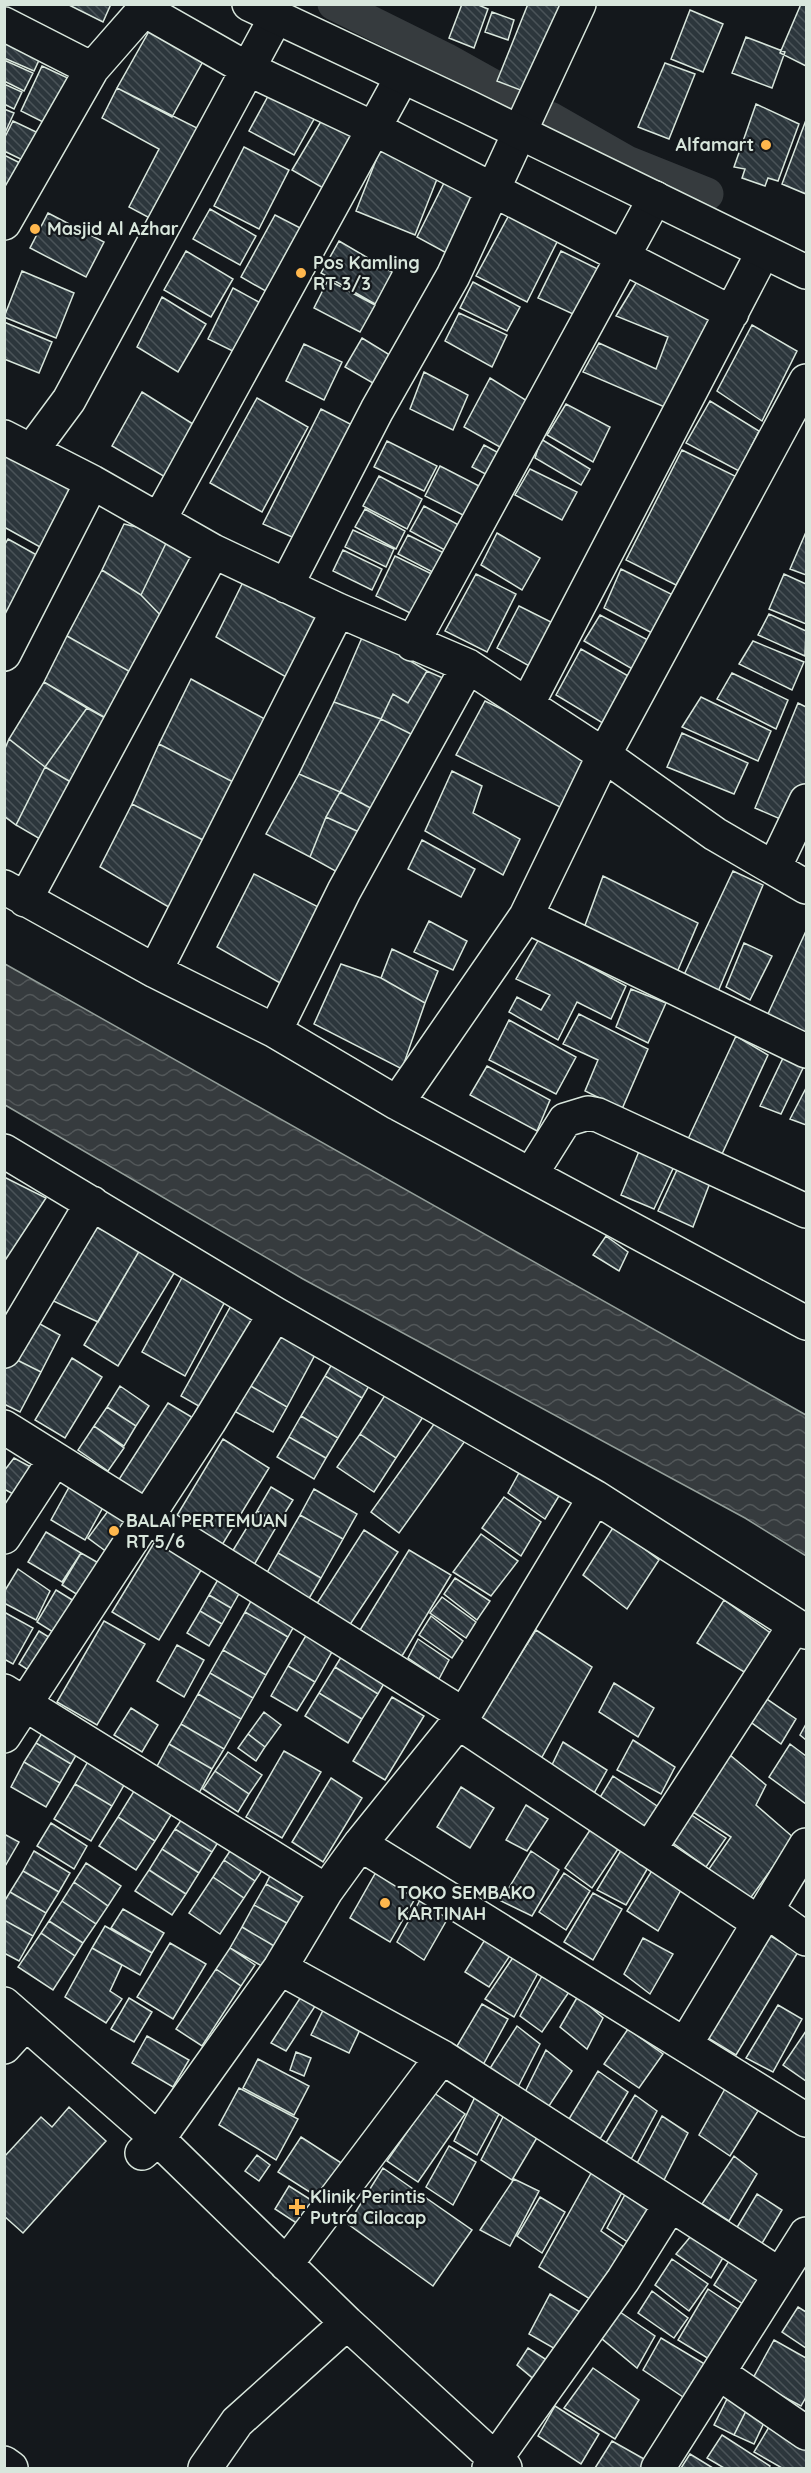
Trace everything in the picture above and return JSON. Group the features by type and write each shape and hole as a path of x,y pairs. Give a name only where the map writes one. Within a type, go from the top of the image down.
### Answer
{"main road":[{"path":"286,586 377,410 453,276 579,4"},
{"path":"4,224 92,69 147,8 246,68 375,129 732,312"},
{"path":"807,272 263,11 246,68 69,400 18,444 92,482 213,551 412,644 468,666 604,755 715,834 807,887"},
{"path":"4,24 92,69"},
{"path":"159,520 317,227 375,129 402,77"},
{"path":"412,644 625,258 655,198"},
{"path":"528,704 764,252"},
{"path":"397,1103 526,916 604,755 807,381"},
{"path":"4,654 92,482"},
{"path":"213,551 15,894 155,971 275,1031 397,1103 807,1323"},
{"path":"155,971 338,610"},
{"path":"275,1031 344,891 468,666"},
{"path":"774,868 807,801"},
{"path":"526,916 807,1051"},
{"path":"531,1174 565,1120 588,1113 598,1115 807,1211"},
{"path":"4,1150 275,1314 595,1497 801,1628 649,1850"},
{"path":"4,1351 92,1203"},
{"path":"4,1736 14,1697 147,1517 275,1314"},
{"path":"4,1427 461,1719 649,1850 763,1917 807,1939"},
{"path":"4,1537 55,1459"},
{"path":"150,2146 280,1968 326,1891 360,1844 461,1719 595,1497"},
{"path":"14,1697 326,1891"},
{"path":"360,1844 807,2120"},
{"path":"686,2045 807,1845"},
{"path":"280,1968 442,2057 780,2274"},
{"path":"10,2030 150,2146 286,2264 342,2329"},
{"path":"286,2264 442,2057"},
{"path":"150,2146 342,2329 492,2467 623,2280 670,2205"},
{"path":"658,2469 807,2234"},
{"path":"205,2469 237,2422 342,2329"},
{"path":"719,2373 807,2433"},
{"path":"4,2463 11,2469"}],"water":[{"path":"5,964 806,1415 806,1556 745,1518 303,1279 5,1105"}],"building":[{"path":"67,4 111,4 103,22"},
{"path":"462,4 476,4 488,9 474,48 449,38"},
{"path":"528,4 568,4 531,94 497,81"},
{"path":"801,4 806,4 806,66 780,53"},
{"path":"690,10 723,24 703,72 671,59"},
{"path":"492,12 514,20 508,40 485,32"},
{"path":"152,26 206,56 172,117 117,88"},
{"path":"746,37 785,52 772,88 732,73"},
{"path":"4,41 40,58 34,71 4,58"},
{"path":"4,60 33,73 24,91 4,81"},
{"path":"665,63 695,74 669,139 638,127"},
{"path":"42,66 72,80 51,126 21,111"},
{"path":"4,84 22,92 14,109 4,104"},
{"path":"273,87 318,112 294,155 249,131"},
{"path":"117,88 207,133 159,223 129,207 159,149 102,118"},
{"name":"Alfamart","path":"756,104 799,124 778,181 768,178 765,186 742,178 745,169 734,167"},
{"path":"4,109 14,113 4,135"},
{"path":"323,118 358,139 330,192 292,170"},
{"path":"806,120 806,194 782,184"},
{"path":"13,121 49,138 33,165 4,151 4,139"},
{"path":"244,147 289,170 259,229 214,206"},
{"path":"380,150 439,174 415,235 356,211"},
{"path":"4,155 32,169 4,190"},
{"path":"447,177 483,195 452,256 417,237"},
{"path":"210,209 256,236 240,265 193,239"},
{"path":"48,213 104,242 86,277 30,248"},
{"path":"275,215 310,233 278,298 241,277"},
{"path":"509,215 558,240 527,302 476,276"},
{"path":"339,241 392,272 375,304 321,273"},
{"path":"186,251 233,279 211,317 164,290"},
{"path":"561,251 606,273 584,319 538,298"},
{"path":"22,271 74,293 56,338 4,317"},
{"path":"639,278 716,317 674,411 583,372 599,343 656,369 668,337 616,316"},
{"path":"328,280 375,305 360,332 314,308"},
{"path":"473,282 520,307 507,331 460,308"},
{"path":"233,288 268,307 243,356 208,339"},
{"path":"162,297 206,324 178,372 137,347"},
{"path":"459,313 507,335 492,367 445,341"},
{"path":"4,322 52,342 39,373 4,359"},
{"path":"752,325 797,351 762,421 717,391"},
{"path":"362,338 398,360 385,390 345,367"},
{"path":"304,344 342,362 324,400 286,381"},
{"path":"424,372 468,395 453,430 410,409"},
{"path":"490,378 532,404 507,451 464,427"},
{"path":"142,392 201,429 172,481 112,446"},
{"path":"257,398 308,427 262,512 210,483"},
{"path":"710,401 759,431 739,471 686,443"},
{"path":"566,404 610,427 593,462 547,435"},
{"path":"321,409 358,428 301,541 263,524"},
{"path":"541,439 590,469 581,485 535,458"},
{"path":"387,441 437,466 424,491 374,467"},
{"path":"484,445 508,458 497,480 472,467"},
{"path":"4,448 82,489 49,552 4,527"},
{"path":"682,450 737,477 676,585 626,560"},
{"path":"440,466 485,489 471,519 425,496"},
{"path":"530,469 577,492 562,520 515,495"},
{"path":"379,476 422,499 407,529 363,506"},
{"path":"424,506 466,529 452,554 410,531"},
{"path":"365,509 405,531 396,549 355,527"},
{"path":"124,524 170,535 141,595 102,570"},
{"path":"353,530 394,549 386,567 345,547"},
{"path":"806,532 806,575 790,569"},
{"path":"497,533 540,558 522,590 481,565"},
{"path":"170,535 205,558 168,623 141,595"},
{"path":"408,535 454,558 444,578 398,554"},
{"path":"8,539 44,559 4,632 4,546"},
{"path":"343,550 382,569 372,590 333,571"},
{"path":"395,556 438,577 418,617 376,596"},
{"path":"621,569 673,595 652,633 604,608"},
{"path":"102,570 141,595 168,623 141,678 67,636"},
{"path":"247,574 325,620 293,681 216,637"},
{"path":"476,574 516,594 487,652 445,631"},
{"path":"784,574 806,584 806,624 769,609"},
{"path":"519,606 561,627 540,672 497,648"},
{"path":"769,614 806,631 805,656 758,635"},
{"path":"600,615 648,640 634,670 584,641"},
{"path":"364,633 427,671 408,703 393,694 381,719 334,702"},
{"path":"67,636 141,678 116,724 44,682"},
{"path":"753,641 804,662 792,690 739,664"},
{"path":"581,649 630,677 606,725 556,695"},
{"path":"427,671 452,682 421,739 381,719 393,694 408,703"},
{"path":"732,673 788,700 776,729 717,699"},
{"path":"191,679 272,723 239,785 159,744"},
{"path":"44,682 87,708 45,767 9,739"},
{"path":"701,697 771,731 758,761 682,727"},
{"path":"485,701 591,753 566,810 456,755"},
{"path":"334,702 381,719 340,792 299,774"},
{"path":"798,703 806,707 806,796 794,825 755,808"},
{"path":"87,708 116,724 81,788 45,767"},
{"path":"381,719 421,739 382,814 340,792"},
{"path":"682,733 748,763 734,794 667,767"},
{"path":"9,739 45,767 16,825 4,816 4,751"},
{"path":"159,744 239,785 211,844 132,804"},
{"path":"45,767 81,788 52,846 16,825"},
{"path":"452,771 482,786 473,813 520,839 503,875 425,831"},
{"path":"299,774 340,792 326,817 310,857 266,834"},
{"path":"340,792 382,814 368,836 326,817"},
{"path":"132,804 211,844 172,909 100,867"},
{"path":"326,817 368,836 348,878 310,857"},
{"path":"422,840 475,869 461,897 408,869"},
{"path":"733,871 763,885 717,994 682,979"},
{"path":"254,874 326,911 287,987 217,947"},
{"path":"603,876 698,923 675,977 584,928"},
{"path":"429,921 467,941 453,970 414,952"},
{"path":"806,931 806,1033 767,1016"},
{"path":"539,939 626,986 611,1019 577,1002 558,1040 509,1012 517,997 541,1010 550,995 516,979"},
{"path":"744,943 772,956 750,1000 726,987"},
{"path":"392,949 438,971 425,1003 381,978"},
{"path":"341,964 381,978 425,1003 402,1069 314,1024"},
{"path":"631,989 666,1003 648,1043 616,1027"},
{"path":"579,1014 648,1049 622,1109 585,1091 598,1060 563,1044"},
{"path":"509,1020 576,1057 556,1094 489,1060"},
{"path":"736,1036 768,1055 722,1154 688,1139"},
{"path":"784,1056 805,1064 781,1114 760,1106"},
{"path":"487,1066 550,1100 537,1131 470,1095"},
{"path":"806,1088 806,1125 790,1119"},
{"path":"642,1144 678,1158 654,1209 621,1195"},
{"path":"682,1159 713,1175 693,1227 658,1211"},
{"path":"4,1177 46,1198 4,1262"},
{"path":"87,1223 141,1248 98,1322 47,1298"},
{"path":"606,1236 628,1252 619,1271 593,1255"},
{"path":"141,1248 176,1270 118,1366 84,1345"},
{"path":"185,1272 228,1296 185,1376 142,1352"},
{"path":"233,1302 266,1322 211,1413 181,1396"},
{"path":"31,1319 60,1335 41,1372 11,1357"},
{"path":"277,1332 316,1353 287,1407 249,1385"},
{"path":"11,1357 41,1372 20,1412 4,1404 4,1370"},
{"path":"336,1357 373,1379 362,1398 325,1376"},
{"path":"72,1358 102,1377 65,1438 35,1420"},
{"path":"325,1376 362,1398 338,1438 301,1416"},
{"path":"249,1385 287,1407 273,1432 234,1411"},
{"path":"120,1386 149,1406 136,1426 107,1407"},
{"path":"389,1389 425,1414 396,1458 360,1434"},
{"path":"168,1403 205,1425 153,1502 118,1481"},
{"path":"107,1407 136,1426 124,1446 94,1426"},
{"path":"301,1416 338,1438 326,1458 289,1437"},
{"path":"437,1420 465,1441 399,1533 371,1512"},
{"path":"94,1426 124,1448 108,1471 78,1450"},
{"path":"360,1434 396,1458 374,1492 337,1467"},
{"path":"289,1437 326,1458 314,1479 277,1457"},
{"path":"223,1439 269,1468 222,1545 176,1517"},
{"path":"14,1458 42,1473 26,1501 4,1489 4,1471"},
{"path":"520,1471 559,1496 545,1519 508,1493"},
{"path":"73,1480 107,1500 85,1540 51,1520"},
{"path":"271,1487 293,1500 278,1524 257,1511"},
{"path":"314,1489 357,1514 343,1539 300,1515"},
{"path":"504,1497 541,1522 521,1556 482,1528"},
{"name":"BALAI PERTEMUAN RT 5/6","path":"114,1503 141,1523 115,1558 88,1538"},
{"path":"257,1511 278,1524 254,1565 232,1552"},
{"path":"300,1515 343,1539 321,1578 278,1553"},
{"path":"614,1526 659,1560 627,1609 583,1575"},
{"path":"364,1530 398,1552 349,1626 316,1605"},
{"path":"46,1532 81,1553 62,1582 28,1562"},
{"path":"160,1533 206,1562 159,1640 112,1612"},
{"path":"481,1534 518,1561 491,1596 453,1572"},
{"path":"409,1550 451,1575 402,1656 360,1630"},
{"path":"81,1553 111,1570 89,1602 62,1585"},
{"path":"278,1553 321,1578 307,1602 264,1578"},
{"path":"18,1569 50,1591 36,1620 4,1603 4,1592"},
{"path":"223,1571 245,1583 231,1608 209,1595"},
{"path":"455,1578 490,1601 477,1620 444,1594"},
{"path":"56,1590 84,1607 64,1639 37,1622"},
{"path":"256,1592 299,1617 288,1637 245,1612"},
{"path":"209,1595 231,1608 222,1624 200,1611"},
{"path":"442,1597 476,1622 466,1638 430,1613"},
{"path":"724,1600 772,1634 749,1675 697,1643"},
{"path":"200,1611 222,1624 209,1646 187,1633"},
{"path":"4,1612 33,1628 13,1664 4,1659"},
{"path":"245,1612 288,1637 266,1675 223,1650"},
{"path":"431,1616 463,1641 452,1658 419,1635"},
{"path":"104,1621 145,1644 97,1725 57,1702"},
{"path":"311,1627 337,1643 315,1682 288,1666"},
{"path":"536,1630 592,1667 537,1766 473,1729"},
{"path":"39,1631 60,1644 39,1677 19,1664"},
{"path":"418,1639 449,1660 439,1679 408,1658"},
{"path":"177,1645 204,1660 184,1697 157,1681"},
{"path":"346,1649 389,1675 378,1694 335,1667"},
{"path":"223,1650 266,1675 253,1698 210,1673"},
{"path":"288,1666 315,1682 297,1711 271,1696"},
{"path":"335,1667 378,1694 362,1719 319,1693"},
{"path":"210,1673 253,1698 241,1719 198,1694"},
{"path":"614,1683 654,1708 638,1737 599,1712"},
{"path":"319,1693 362,1719 348,1743 305,1716"},
{"path":"758,1693 796,1719 781,1744 745,1718"},
{"path":"198,1694 241,1719 224,1749 181,1724"},
{"path":"392,1697 424,1716 385,1780 353,1761"},
{"path":"131,1708 158,1725 142,1752 114,1735"},
{"path":"264,1712 281,1725 265,1747 248,1734"},
{"path":"181,1724 224,1749 212,1769 169,1744"},
{"path":"806,1724 806,1740 800,1735"},
{"path":"47,1725 82,1745 71,1764 36,1743"},
{"path":"248,1734 265,1747 256,1761 238,1748"},
{"path":"633,1740 675,1767 661,1794 617,1770"},
{"path":"563,1742 607,1770 593,1795 550,1769"},
{"path":"36,1743 71,1764 60,1783 24,1762"},
{"path":"169,1744 212,1769 198,1795 155,1770"},
{"path":"790,1744 806,1756 806,1804 769,1777"},
{"path":"94,1751 131,1773 112,1806 75,1784"},
{"path":"284,1751 321,1772 282,1838 246,1817"},
{"path":"228,1752 262,1775 249,1794 215,1771"},
{"path":"730,1755 766,1785 756,1805 794,1838 749,1900 709,1869 731,1837 687,1808"},
{"path":"24,1762 60,1783 46,1807 11,1787"},
{"path":"215,1771 249,1794 238,1812 203,1789"},
{"path":"613,1776 657,1806 645,1832 596,1804"},
{"path":"331,1778 362,1798 323,1862 292,1842"},
{"path":"139,1783 176,1807 155,1841 118,1817"},
{"path":"75,1784 112,1806 91,1841 54,1819"},
{"path":"461,1787 494,1808 470,1848 437,1827"},
{"path":"526,1805 548,1819 527,1851 506,1840"},
{"path":"684,1810 726,1838 706,1867 662,1835"},
{"path":"186,1813 222,1836 212,1852 175,1829"},
{"path":"118,1817 155,1841 136,1870 99,1846"},
{"path":"596,1821 624,1840 592,1888 565,1868"},
{"path":"51,1823 87,1846 74,1869 37,1846"},
{"path":"175,1829 212,1852 199,1873 162,1849"},
{"path":"4,1834 19,1842 4,1868"},
{"path":"236,1842 267,1863 255,1881 224,1860"},
{"path":"626,1842 652,1861 626,1905 597,1890"},
{"path":"162,1849 199,1873 186,1894 149,1870"},
{"path":"34,1851 70,1873 59,1892 23,1871"},
{"path":"531,1851 559,1870 532,1916 501,1901"},
{"path":"224,1860 255,1881 244,1898 213,1877"},
{"path":"86,1863 121,1886 108,1906 74,1882"},
{"path":"656,1864 686,1881 658,1931 627,1911"},
{"name":"TOKO SEMBAKO KARTINAH","path":"380,1865 421,1888 390,1942 350,1918"},
{"path":"274,1868 313,1891 305,1906 266,1884"},
{"path":"149,1870 186,1894 172,1915 135,1891"},
{"path":"23,1871 59,1892 46,1913 10,1892"},
{"path":"564,1873 590,1891 566,1930 539,1912"},
{"path":"213,1877 244,1898 220,1934 189,1913"},
{"path":"74,1882 108,1906 96,1924 62,1901"},
{"path":"266,1884 305,1906 294,1927 254,1905"},
{"path":"425,1891 453,1909 424,1960 397,1942"},
{"path":"10,1892 46,1913 33,1936 4,1920 4,1902"},
{"path":"593,1893 622,1909 593,1960 564,1942"},
{"path":"62,1901 96,1924 83,1943 49,1921"},
{"path":"254,1905 294,1927 281,1950 242,1927"},
{"path":"123,1909 164,1933 152,1953 111,1928"},
{"path":"4,1920 33,1936 19,1961 4,1953"},
{"path":"49,1921 83,1943 75,1956 41,1933"},
{"path":"105,1926 152,1953 140,1975 92,1948"},
{"path":"242,1927 281,1950 269,1970 230,1948"},
{"path":"41,1933 75,1956 53,1990 18,1967"},
{"path":"489,1933 513,1951 489,1987 465,1972"},
{"path":"769,1935 798,1952 736,2055 708,2038"},
{"path":"643,1938 673,1954 650,1994 624,1974"},
{"path":"170,1943 206,1964 173,2019 137,1997"},
{"path":"92,1948 122,1965 110,1991 122,1999 106,2023 65,1997"},
{"path":"230,1948 255,1965 241,1986 216,1969"},
{"path":"516,1953 538,1973 514,2017 485,1999"},
{"path":"216,1969 241,1986 202,2046 176,2029"},
{"path":"542,1976 569,1992 542,2032 520,2016"},
{"path":"308,1986 321,1997 286,2051 271,2043"},
{"path":"578,1996 603,2018 587,2049 560,2027"},
{"path":"129,1998 152,2012 134,2042 111,2029"},
{"path":"328,2000 365,2019 349,2053 311,2035"},
{"path":"482,2004 508,2019 483,2065 457,2046"},
{"path":"778,2005 802,2019 773,2072 746,2058"},
{"path":"517,2026 540,2044 515,2093 487,2073"},
{"path":"628,2029 663,2054 639,2088 604,2064"},
{"path":"806,2031 806,2081 783,2065"},
{"path":"147,2036 189,2060 173,2087 132,2063"},
{"path":"546,2050 572,2071 547,2109 525,2092"},
{"path":"296,2052 311,2058 304,2076 290,2070"},
{"path":"258,2059 309,2086 294,2115 243,2088"},
{"path":"598,2071 628,2092 600,2139 569,2119"},
{"path":"726,2087 758,2111 730,2156 699,2135"},
{"path":"239,2088 298,2119 276,2160 219,2125"},
{"path":"434,2093 465,2114 418,2182 387,2161"},
{"path":"635,2095 657,2111 629,2163 604,2146"},
{"path":"475,2097 499,2114 477,2155 454,2141"},
{"path":"69,2107 106,2141 23,2233 4,2216 4,2157 41,2117 52,2127"},
{"path":"504,2115 538,2136 512,2180 481,2160"},
{"path":"662,2116 688,2133 661,2186 634,2169"},
{"path":"301,2137 349,2168 327,2203 278,2172"},
{"path":"449,2146 476,2162 453,2205 426,2187"},
{"path":"257,2155 270,2165 259,2181 245,2171"},
{"path":"734,2156 757,2174 729,2221 702,2204"},
{"path":"383,2168 472,2230 433,2286 348,2224"},
{"path":"594,2168 625,2187 601,2231 634,2254 601,2306 539,2267"},
{"path":"514,2179 539,2191 510,2246 480,2230"},
{"name":"Klinik Perintis Putra Cilacap","path":"289,2186 319,2205 304,2228 275,2209"},
{"path":"628,2189 658,2208 635,2247 607,2228"},
{"path":"757,2194 782,2210 761,2245 736,2229"},
{"path":"540,2197 565,2212 542,2253 517,2236"},
{"path":"696,2230 727,2251 711,2278 676,2254"},
{"path":"735,2251 776,2279 755,2312 714,2285"},
{"path":"672,2259 708,2284 689,2311 655,2285"},
{"path":"708,2289 750,2317 722,2367 678,2340"},
{"path":"652,2291 688,2318 674,2338 638,2313"},
{"path":"550,2294 585,2315 564,2354 529,2334"},
{"path":"798,2307 806,2312 806,2348 782,2332"},
{"path":"620,2312 655,2336 637,2368 601,2338"},
{"path":"661,2338 708,2366 689,2401 643,2370"},
{"path":"774,2340 806,2358 806,2397 801,2406 752,2380"},
{"path":"528,2348 553,2364 542,2386 517,2365"},
{"path":"593,2368 639,2400 615,2439 564,2408"},
{"path":"730,2393 750,2403 734,2435 714,2425"},
{"path":"750,2403 769,2412 754,2444 734,2435"},
{"path":"555,2406 599,2434 581,2464 538,2436"},
{"path":"772,2422 806,2442 806,2468 782,2468 754,2452"},
{"path":"722,2435 770,2466 769,2468 724,2468 707,2458"},
{"path":"612,2441 653,2464 650,2468 595,2468"},
{"path":"690,2454 713,2468 681,2468"}],"waterway":[{"path":"334,4 445,59 515,98"},
{"path":"550,118 627,162 707,194"}],"place":[{"name":"Alfamart","path":"766,145"},
{"name":"Masjid Al Azhar","path":"35,229"},
{"name":"Pos Kamling RT 3/3","path":"301,273"},
{"name":"BALAI PERTEMUAN RT 5/6","path":"114,1531"},
{"name":"TOKO SEMBAKO KARTINAH","path":"385,1903"},
{"name":"Klinik Perintis Putra Cilacap","path":"297,2207"}]}
